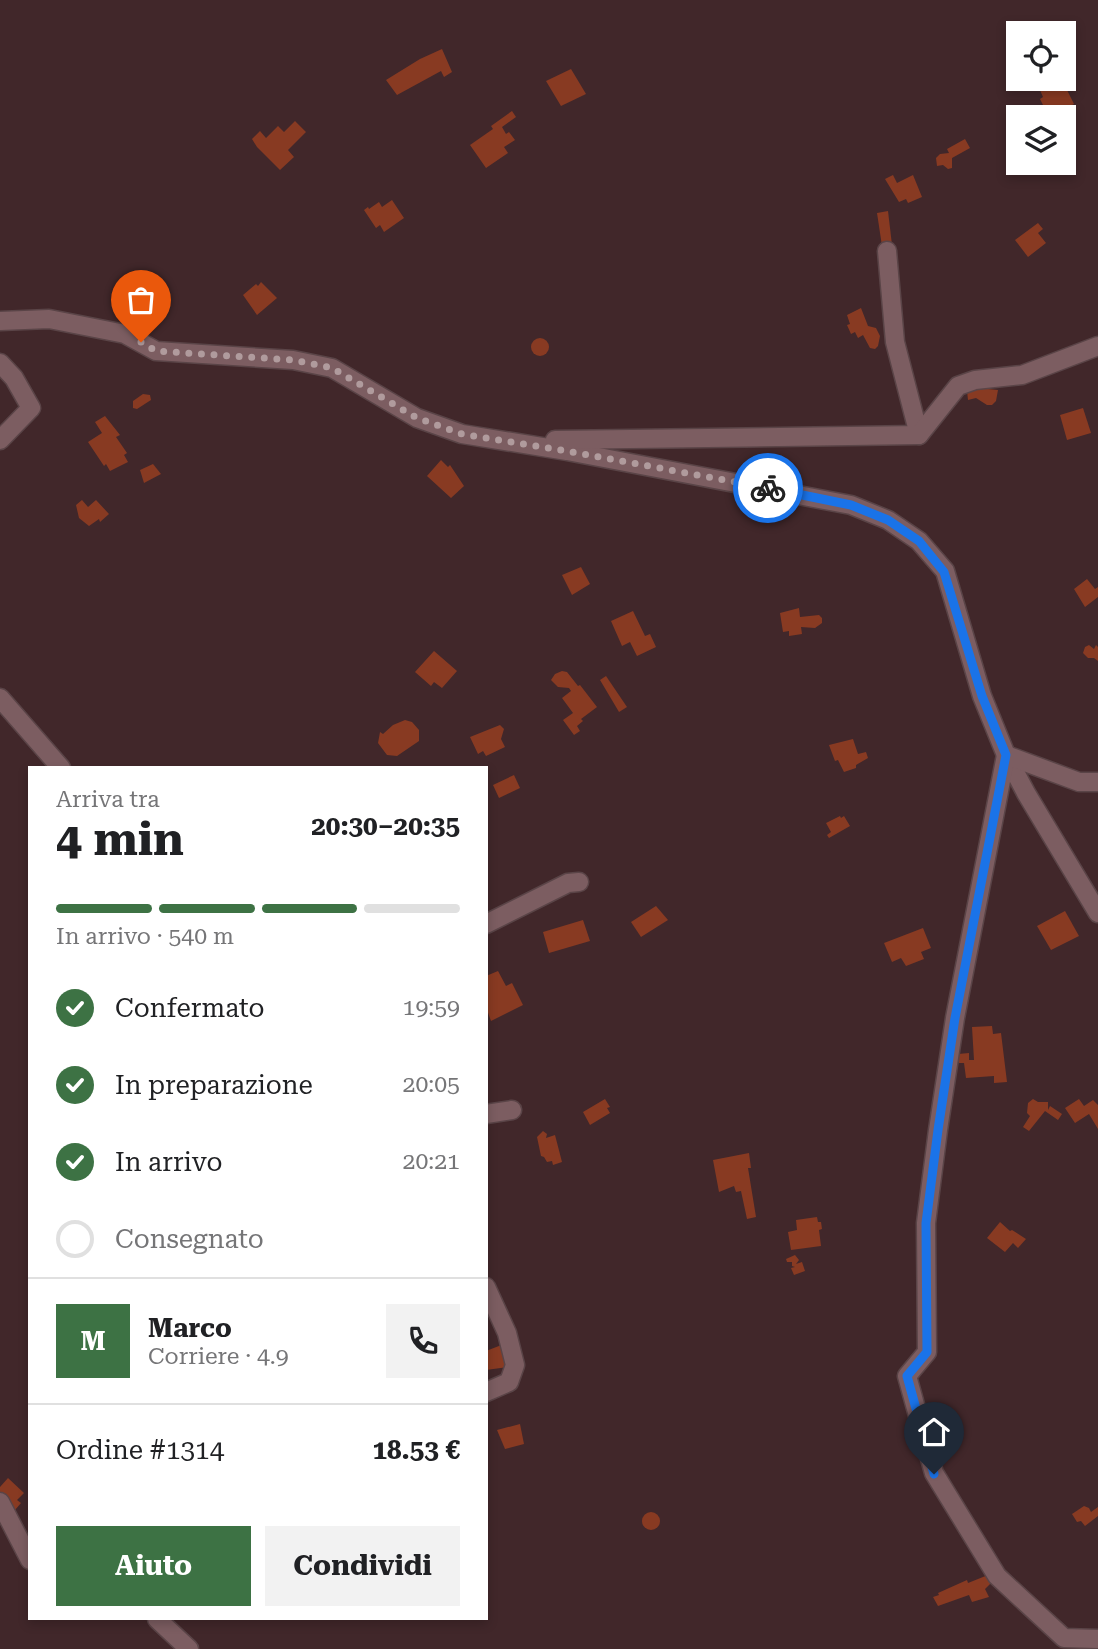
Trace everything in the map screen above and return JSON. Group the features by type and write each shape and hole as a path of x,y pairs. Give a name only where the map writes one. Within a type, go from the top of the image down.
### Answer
{"street":[{"path":"887,251 895,342 919,435"},
{"path":"0,321 49,319 125,334 156,351 293,360 332,368 417,418 462,434 851,505 888,520 919,541 944,572 982,696 1006,755 1098,913"},
{"path":"919,435 958,386 975,380 1022,374 1098,346"},
{"path":"0,363 14,378 31,408 0,440"},
{"path":"506,441 919,435"},
{"path":"0,698 59,766"},
{"path":"1006,755 1079,782 1098,782"},
{"path":"1006,755 955,1018 926,1223 927,1352 907,1376 934,1474 997,1576 1064,1638 1098,1639"},
{"path":"488,923 568,883 579,882"},
{"path":"488,1114 512,1110"},
{"path":"488,1290 507,1333 515,1365 509,1382 488,1391"},
{"path":"0,1502 28,1556"},
{"path":"158,1620 188,1649"}],"building":[{"path":"442,49 452,72 444,77 441,71 397,95 386,80"},
{"path":"571,69 586,94 561,106 546,81"},
{"path":"1040,91 1068,91 1074,104 1043,105 1040,99 1043,97"},
{"path":"512,111 516,117 502,127 506,134 509,132 515,140 504,147 508,153 486,168 470,145"},
{"path":"295,121 306,132 288,150 294,157 280,170 252,139 260,131 266,138 278,126 284,132"},
{"path":"965,139 970,148 952,158 952,168 937,166 936,158 940,154 949,153 947,149"},
{"path":"893,175 897,183 913,175 922,197 908,203 906,199 899,202 885,179"},
{"path":"392,200 404,218 384,232 380,225 376,228 364,210 379,202 382,207"},
{"path":"888,211 892,245 882,246 877,213"},
{"path":"1038,223 1043,229 1038,233 1046,243 1028,257 1015,240"},
{"path":"261,282 277,298 257,315 243,295"},
{"path":"861,308 868,326 876,328 880,336 875,349 870,348 863,335 858,338 855,332 851,334 847,325 850,324 847,315"},
{"path":"540,338 546,341 549,347 546,353 540,356 534,353 531,347 534,341"},
{"path":"978,388 998,390 996,401 987,405 976,398 968,400 967,391"},
{"path":"143,394 150,395 151,400 137,409 133,408 133,401"},
{"path":"1083,408 1091,433 1067,440 1060,415"},
{"path":"105,416 120,435 116,437 127,453 124,455 128,462 110,471 88,442 102,433 95,422"},
{"path":"441,460 448,467 450,465 464,486 451,498 427,476"},
{"path":"153,464 161,474 144,483 140,470"},
{"path":"82,500 88,507 96,500 109,514 100,522 99,519 89,526 79,518 76,505"},
{"path":"581,567 590,584 572,595 562,575"},
{"path":"1087,579 1095,589 1098,587 1098,597 1085,607 1074,589"},
{"path":"799,608 800,617 819,615 822,623 815,628 801,627 802,634 789,636 789,631 783,632 780,613"},
{"path":"633,611 645,636 650,634 656,647 637,656 630,642 622,646 611,621"},
{"path":"1089,645 1094,649 1096,645 1098,647 1098,661 1083,653"},
{"path":"434,651 457,671 442,688 434,682 431,686 415,672"},
{"path":"567,672 578,686 580,685 597,707 581,719 583,721 577,726 580,731 574,735 563,720 573,713 562,698 571,691 569,688 558,687 551,680 555,674"},
{"path":"606,676 627,707 619,712 600,680"},
{"path":"405,720 412,722 419,730 419,741 397,756 387,755 378,743 380,732 383,734 393,725"},
{"path":"500,725 504,729 501,739 505,747 486,756 483,751 478,754 470,737"},
{"path":"853,739 858,754 866,752 868,758 856,765 856,768 844,772 838,760 835,761 829,745"},
{"path":"514,775 520,788 499,798 493,785"},
{"path":"844,816 850,826 829,838 827,835 831,832 826,823"},
{"path":"656,906 668,920 641,937 631,922"},
{"path":"1065,911 1079,936 1051,950 1037,926"},
{"path":"583,920 590,941 549,953 543,932"},
{"path":"923,928 931,948 921,952 924,959 906,966 901,958 892,962 884,943"},
{"path":"498,971 506,986 512,983 523,1005 491,1021 488,1013 488,975"},
{"path":"992,1026 993,1034 1001,1033 1007,1082 994,1083 994,1076 966,1078 964,1063 959,1063 958,1054 969,1053 969,1060 974,1060 972,1027"},
{"path":"605,1099 610,1113 590,1125 583,1112"},
{"path":"1033,1099 1048,1102 1048,1110 1050,1106 1062,1114 1058,1120 1045,1111 1029,1131 1023,1127 1030,1116 1027,1113 1028,1103"},
{"path":"1079,1099 1084,1106 1093,1100 1098,1105 1098,1129 1089,1114 1075,1123 1065,1108"},
{"path":"543,1131 547,1134 546,1138 555,1135 562,1162 553,1165 552,1161 547,1162 541,1156 537,1137"},
{"path":"749,1153 751,1168 748,1168 756,1217 747,1219 741,1191 736,1192 734,1186 719,1192 713,1160"},
{"path":"817,1217 822,1229 819,1230 821,1246 791,1250 788,1232 797,1230 796,1220"},
{"path":"1000,1222 1026,1239 1018,1248 1013,1243 1005,1252 987,1238"},
{"path":"795,1255 799,1260 796,1264 802,1262 805,1271 794,1275 791,1268 795,1267 786,1259"},
{"path":"504,1344 508,1367 488,1370 488,1350"},
{"path":"520,1424 524,1444 505,1449 497,1430"},
{"path":"8,1478 24,1493 17,1500 21,1503 15,1510 0,1497 0,1487"},
{"path":"1084,1506 1091,1512 1098,1507 1098,1516 1085,1526 1081,1521 1077,1522 1072,1514"},
{"path":"651,1512 657,1515 660,1521 657,1527 651,1530 645,1527 642,1521 645,1515"},
{"path":"988,1575 992,1582 985,1589 989,1597 972,1602 969,1595 938,1606 933,1597 967,1580 968,1583"}],"way so far":[{"path":"141,342 156,351 293,360 332,368 417,418 462,434 768,488"}],"route":[{"path":"768,488 851,505 888,520 919,541 944,572 982,696 1006,755 955,1018 938,1130 926,1223 927,1352 907,1376 934,1474"}]}
